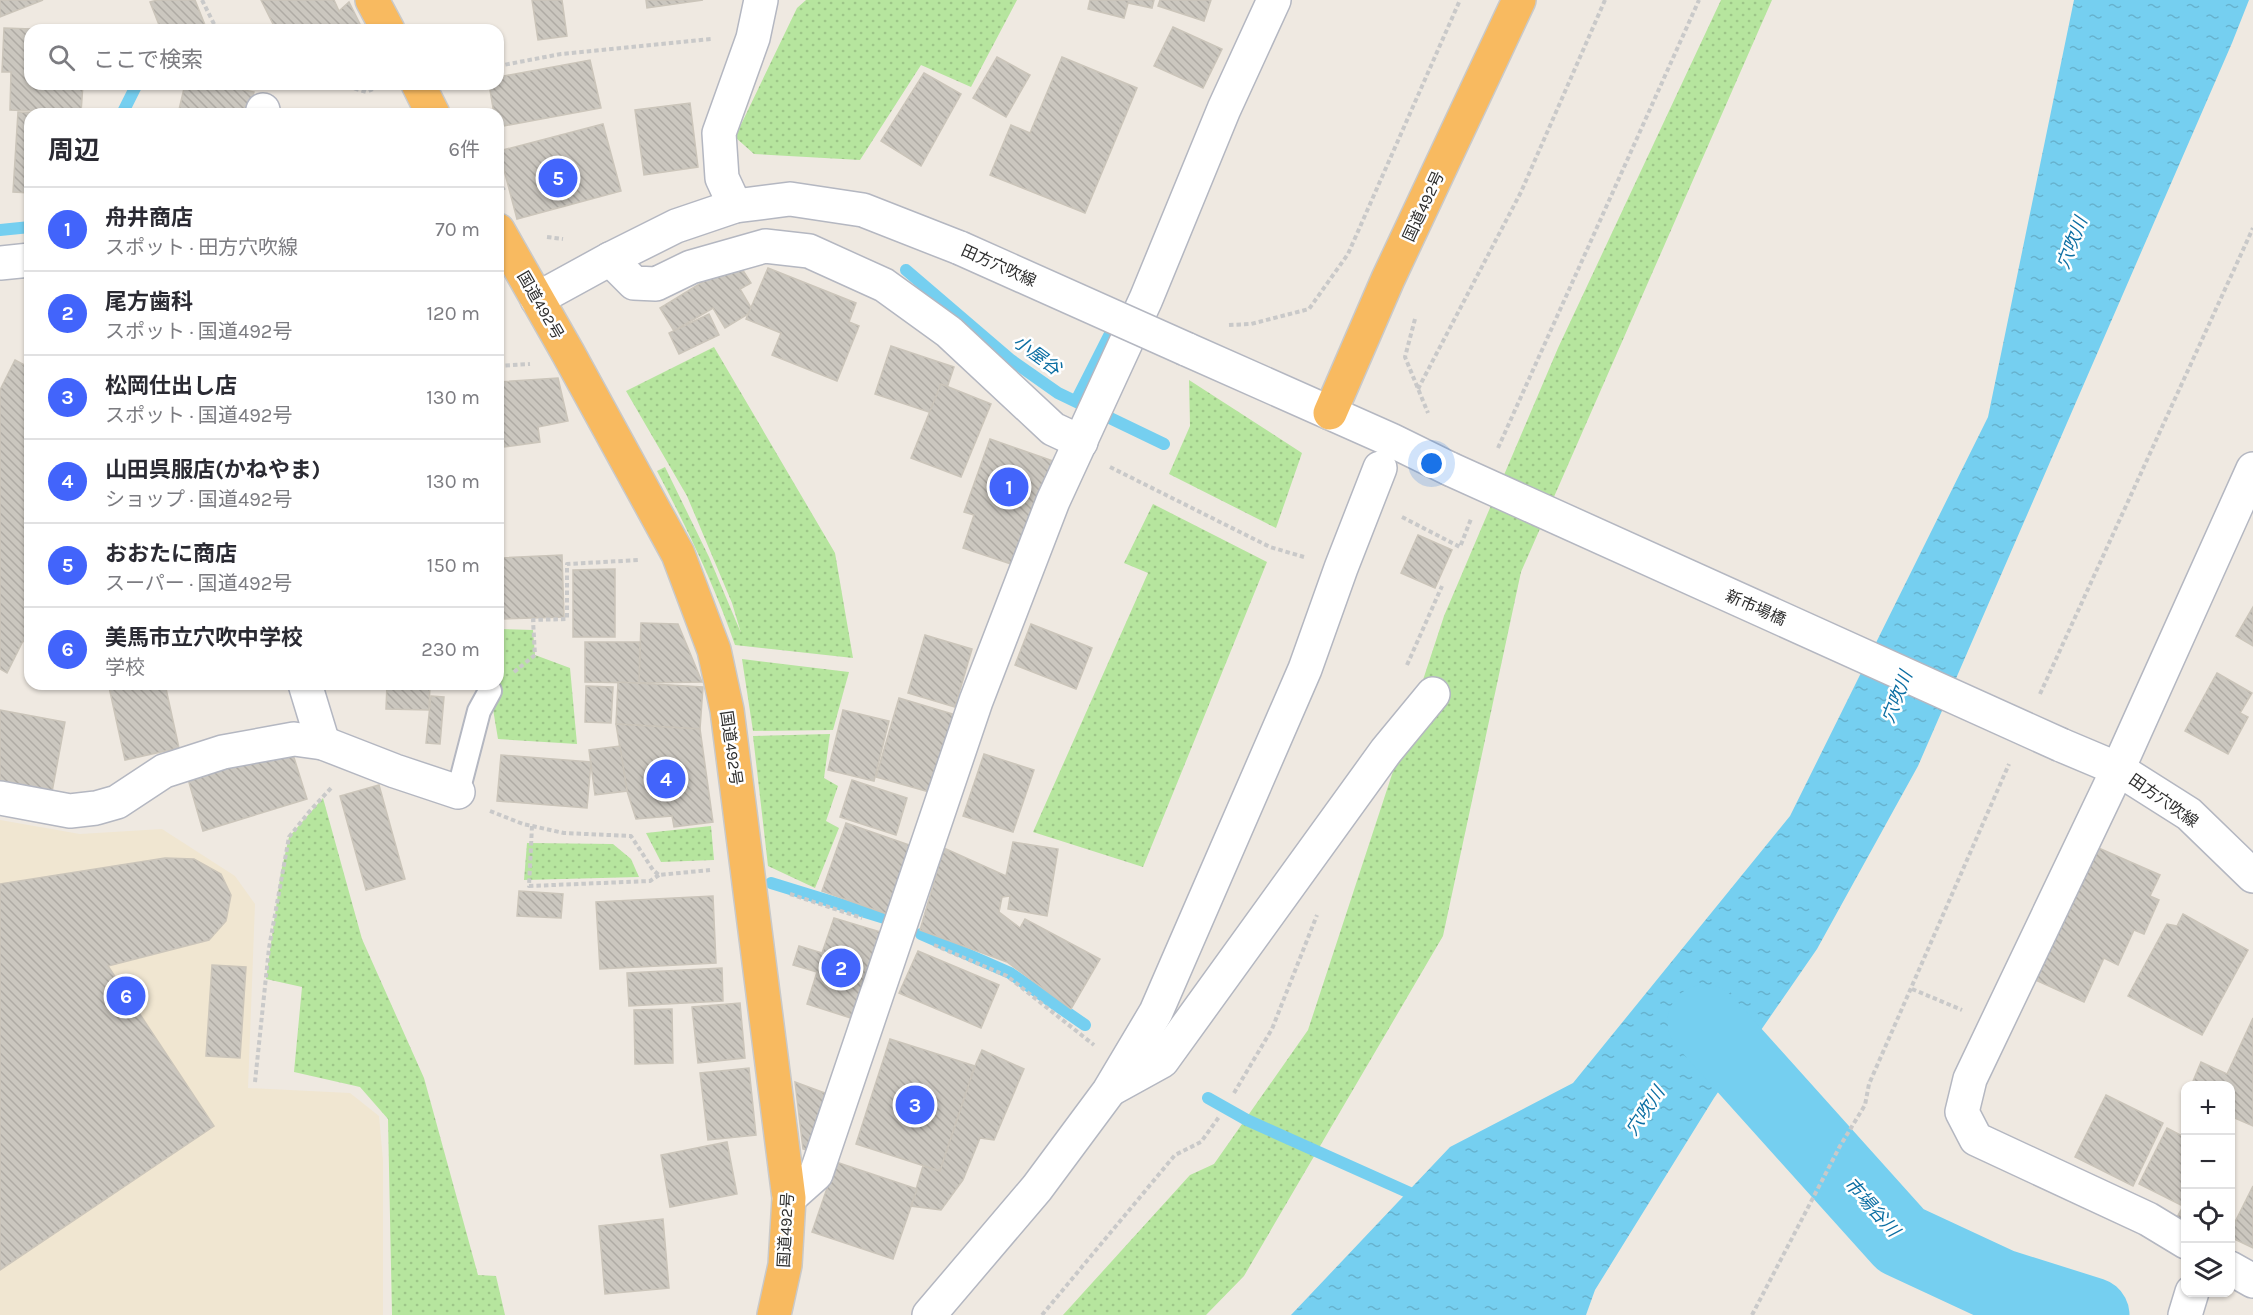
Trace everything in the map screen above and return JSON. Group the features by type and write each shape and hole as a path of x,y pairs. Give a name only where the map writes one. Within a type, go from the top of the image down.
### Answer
{"highway":[{"path":"372,0 385,24"},
{"name":"国道492号","path":"1330,413 1388,279 1519,0"},
{"path":"421,90 431,108"},
{"name":"国道492号","path":"504,241 678,554 714,650 727,710 789,1198 786,1265 774,1315"}],"street":[{"path":"735,206 722,178 719,133 753,39 761,0"},
{"path":"789,1198 816,1174 976,700 1053,501 1146,299 1224,109 1274,0"},
{"name":"田方穴吹線","path":"537,299 676,226 735,206 790,199 863,210 960,248 1330,413 1450,470"},
{"path":"610,259 634,283 656,284 691,267 765,246 808,251 884,285 949,332 1053,429 1081,442"},
{"path":"0,263 24,261"},
{"path":"929,1315 1037,1188 1108,1091 1156,1012 1305,669 1380,468"},
{"path":"2181,1239 2148,1219 1976,1139 1962,1112 1970,1079 2118,769 2253,469"},
{"name":"新市場橋","path":"1450,470 2061,745"},
{"path":"308,690 332,746"},
{"path":"1108,1091 1162,1060 1386,751 1433,694"},
{"path":"0,798 70,811 96,808 117,802 164,771 223,752 294,739 332,746 395,771 458,792"},
{"name":"田方穴吹線","path":"2061,745 2118,769 2189,814 2253,876"},
{"path":"2235,1271 2253,1281"},
{"path":"2186,1315 2191,1297"}],"lane":[{"path":"458,792 479,711 490,691"}],"path":[{"path":"202,0 214,24"},
{"path":"1309,309 1348,254 1460,0"},
{"path":"1418,389 1521,192 1605,0"},
{"path":"1506,426 1699,0"},
{"path":"504,65 561,54 699,39 753,39"},
{"path":"504,191 507,197"},
{"path":"2037,701 2253,228"},
{"path":"544,236 568,240"},
{"path":"1081,442 1270,547 1315,561"},
{"path":"1368,499 1460,547"},
{"path":"504,680 535,655 533,620 567,619 567,564 643,560"},
{"path":"255,1082 269,948 289,837 331,790 332,746"},
{"path":"1752,1315 1836,1154 1865,1105 1869,1083 1912,989 2010,760"},
{"path":"458,792 484,808 532,826 564,833 632,836 653,870 659,875"},
{"path":"532,826 529,886 650,881 659,875 748,873 898,930 1007,976 1072,1030"},
{"path":"1234,1094 1272,1029 1320,909"},
{"path":"1912,989 1996,1024"},
{"path":"1042,1315 1175,1155 1201,1142 1219,1117"}],"shaded area":[{"path":"0,820 80,834 162,829 235,876 255,904 248,1088 350,1093 379,1116 383,1160 383,1315 0,1315"}],"green space":[{"path":"806,0 1017,0 971,87 921,65 860,160 754,154 735,137 797,8"},
{"path":"1721,0 1772,0 1521,572 1443,936 1244,1276 1206,1315 1063,1315 1190,1175 1214,1164 1308,1030 1444,616 1558,348"},
{"path":"714,347 835,553 853,658 735,645 699,556 657,471 665,467 709,557 741,633 732,603 687,496 626,391"},
{"path":"1189,380 1302,453 1276,528 1169,474 1190,426"},
{"path":"1153,504 1267,562 1143,867 1033,832 1148,573 1124,563"},
{"path":"504,629 533,630 535,655 570,668 577,744 498,739 488,690 504,690"},
{"path":"742,659 849,672 833,730 753,731"},
{"path":"830,734 824,778 838,786 826,821 839,828 815,888 768,866 753,736"},
{"path":"323,798 362,939 424,1078 478,1275 496,1276 505,1315 392,1315 388,1119 360,1087 294,1072 302,987 266,979 281,872 289,837"},
{"path":"711,826 714,860 661,862 646,833"},
{"path":"527,843 613,844 631,859 639,877 524,880"}],"water":[{"name":"穴吹川","path":"2074,0 2249,0 1918,766 1817,949 1714,1098 1595,1290 1586,1315 1291,1315 1450,1147 1573,1083 1790,816 1988,417"}],"building":[{"path":"0,0 43,0 0,17"},
{"path":"195,0 205,24 159,24 150,2"},
{"path":"261,0 334,0 339,11 349,2 360,24 273,24"},
{"path":"532,0 562,0 567,36 538,40"},
{"path":"646,0 703,0 647,8"},
{"path":"1090,0 1154,0 1152,8 1128,3 1124,18 1088,9"},
{"path":"1160,0 1211,0 1204,21 1158,6"},
{"path":"1173,27 1222,49 1203,88 1154,66"},
{"path":"4,28 24,29 24,90 83,90 81,108 10,110 11,72 2,72"},
{"path":"997,57 1030,75 1006,117 973,98"},
{"path":"1062,57 1137,88 1085,213 990,175 1011,125 1030,133"},
{"path":"590,60 601,108 504,126 504,108 493,108 490,90 504,90 504,76"},
{"path":"924,73 961,94 921,166 881,141"},
{"path":"184,90 254,92 250,108 179,108"},
{"path":"690,103 698,167 644,175 635,110"},
{"path":"18,112 24,112 24,193 13,192"},
{"path":"603,124 621,191 517,219 504,170 504,150"},
{"path":"737,261 751,283 740,289 753,311 725,328 713,308 674,331 660,308"},
{"path":"768,268 856,303 849,322 859,326 837,381 772,355 781,333 746,319"},
{"path":"709,314 719,335 679,354 669,333"},
{"path":"891,346 954,367 938,415 875,394"},
{"path":"15,360 24,365 24,642 7,673 0,669 0,390"},
{"path":"558,378 568,421 538,427 540,442 504,447 504,382"},
{"path":"941,384 991,404 961,477 911,458"},
{"path":"990,439 1053,461 1017,566 963,548 974,515 964,512"},
{"path":"1418,535 1452,550 1435,588 1401,573"},
{"path":"562,555 564,617 504,619 504,558"},
{"path":"615,569 615,637 573,637 573,570"},
{"path":"2253,607 2253,646 2236,636"},
{"path":"641,623 678,624 702,682 639,683"},
{"path":"1031,624 1092,648 1076,689 1015,665"},
{"path":"925,635 972,649 955,707 908,693"},
{"path":"585,642 640,642 639,683 585,682"},
{"path":"2217,673 2252,693 2240,713 2248,717 2228,754 2185,731"},
{"path":"618,682 703,687 700,729 616,724"},
{"path":"586,686 613,687 611,723 585,722"},
{"path":"110,690 166,690 179,748 125,760"},
{"path":"387,690 430,690 429,710 386,709"},
{"path":"431,696 444,697 440,744 426,743"},
{"path":"899,698 956,715 933,793 876,777"},
{"path":"0,710 65,722 52,792 0,783"},
{"path":"843,710 889,721 874,781 828,770"},
{"path":"616,724 700,729 713,822 674,827 672,816 636,819 627,791"},
{"path":"620,746 627,791 595,795 589,750"},
{"path":"291,748 307,799 203,831 188,779"},
{"path":"984,754 1034,770 1013,832 963,816"},
{"path":"501,755 591,762 587,808 497,801"},
{"path":"852,780 907,798 896,835 840,817"},
{"path":"379,785 405,879 366,890 340,796"},
{"path":"846,823 912,846 887,914 822,891"},
{"path":"1013,842 1058,849 1047,916 1008,909 1010,896 1002,897 999,912 1020,928 1025,919 1100,959 1071,1009 1007,962 920,930 944,848 1006,876"},
{"path":"2094,846 2160,875 2150,896 2159,900 2144,934 2134,930 2118,965 2104,958 2084,1002 2033,979"},
{"path":"165,858 194,859 221,874 231,895 226,921 209,940 108,966 214,1126 0,1270 0,884"},
{"path":"519,891 563,894 561,918 517,916"},
{"path":"713,896 716,963 600,969 596,902"},
{"path":"2183,914 2248,950 2202,1035 2128,996 2167,924 2177,926"},
{"path":"834,918 887,934 860,1021 807,1004 817,972 793,965 799,946 822,953"},
{"path":"918,951 999,985 981,1028 899,993"},
{"path":"212,965 246,967 240,1058 206,1056"},
{"path":"722,968 723,1001 629,1006 627,973"},
{"path":"740,1003 745,1058 698,1063 692,1007"},
{"path":"672,1009 673,1063 635,1064 634,1010"},
{"path":"2253,1018 2253,1126 2235,1118 2235,1081 2193,1081 2201,1062 2227,1074"},
{"path":"890,1039 975,1066 940,1171 856,1144"},
{"path":"982,1050 1024,1069 994,1140 980,1138 963,1180 941,1210 911,1206 923,1166 940,1171"},
{"path":"749,1068 756,1135 708,1140 700,1073"},
{"path":"795,1082 833,1096 816,1153 803,1149"},
{"path":"2106,1095 2163,1123 2133,1186 2075,1157"},
{"path":"2167,1128 2181,1135 2181,1205 2139,1184"},
{"path":"727,1142 737,1194 670,1207 661,1155"},
{"path":"836,1162 917,1189 893,1259 812,1232"},
{"path":"2253,1186 2253,1248 2235,1239 2235,1222"},
{"path":"2181,1210 2181,1224 2175,1221"},
{"path":"663,1219 669,1288 605,1294 599,1226"}],"waterway":[{"name":"小屋谷","path":"125,108 134,90"},
{"name":"小屋谷","path":"0,230 24,228"},
{"name":"小屋谷","path":"906,270 1011,360 1058,393 1164,444"},
{"path":"1076,401 1117,320"},
{"path":"771,883 891,920"},
{"path":"921,934 1010,973 1085,1025"},
{"name":"市場谷川","path":"1705,1022 1901,1240 2000,1286 2092,1315"},
{"path":"1208,1098 1247,1120 1421,1198"}],"place":[{"name":"おおたに商店","path":"558,178"},
{"name":"舟井商店","path":"1009,487"},
{"name":"山田呉服店(かねやま)","path":"666,779"},
{"name":"尾方歯科","path":"841,968"},
{"name":"美馬市立穴吹中学校","path":"126,996"},
{"name":"松岡仕出し店","path":"915,1105"}]}
